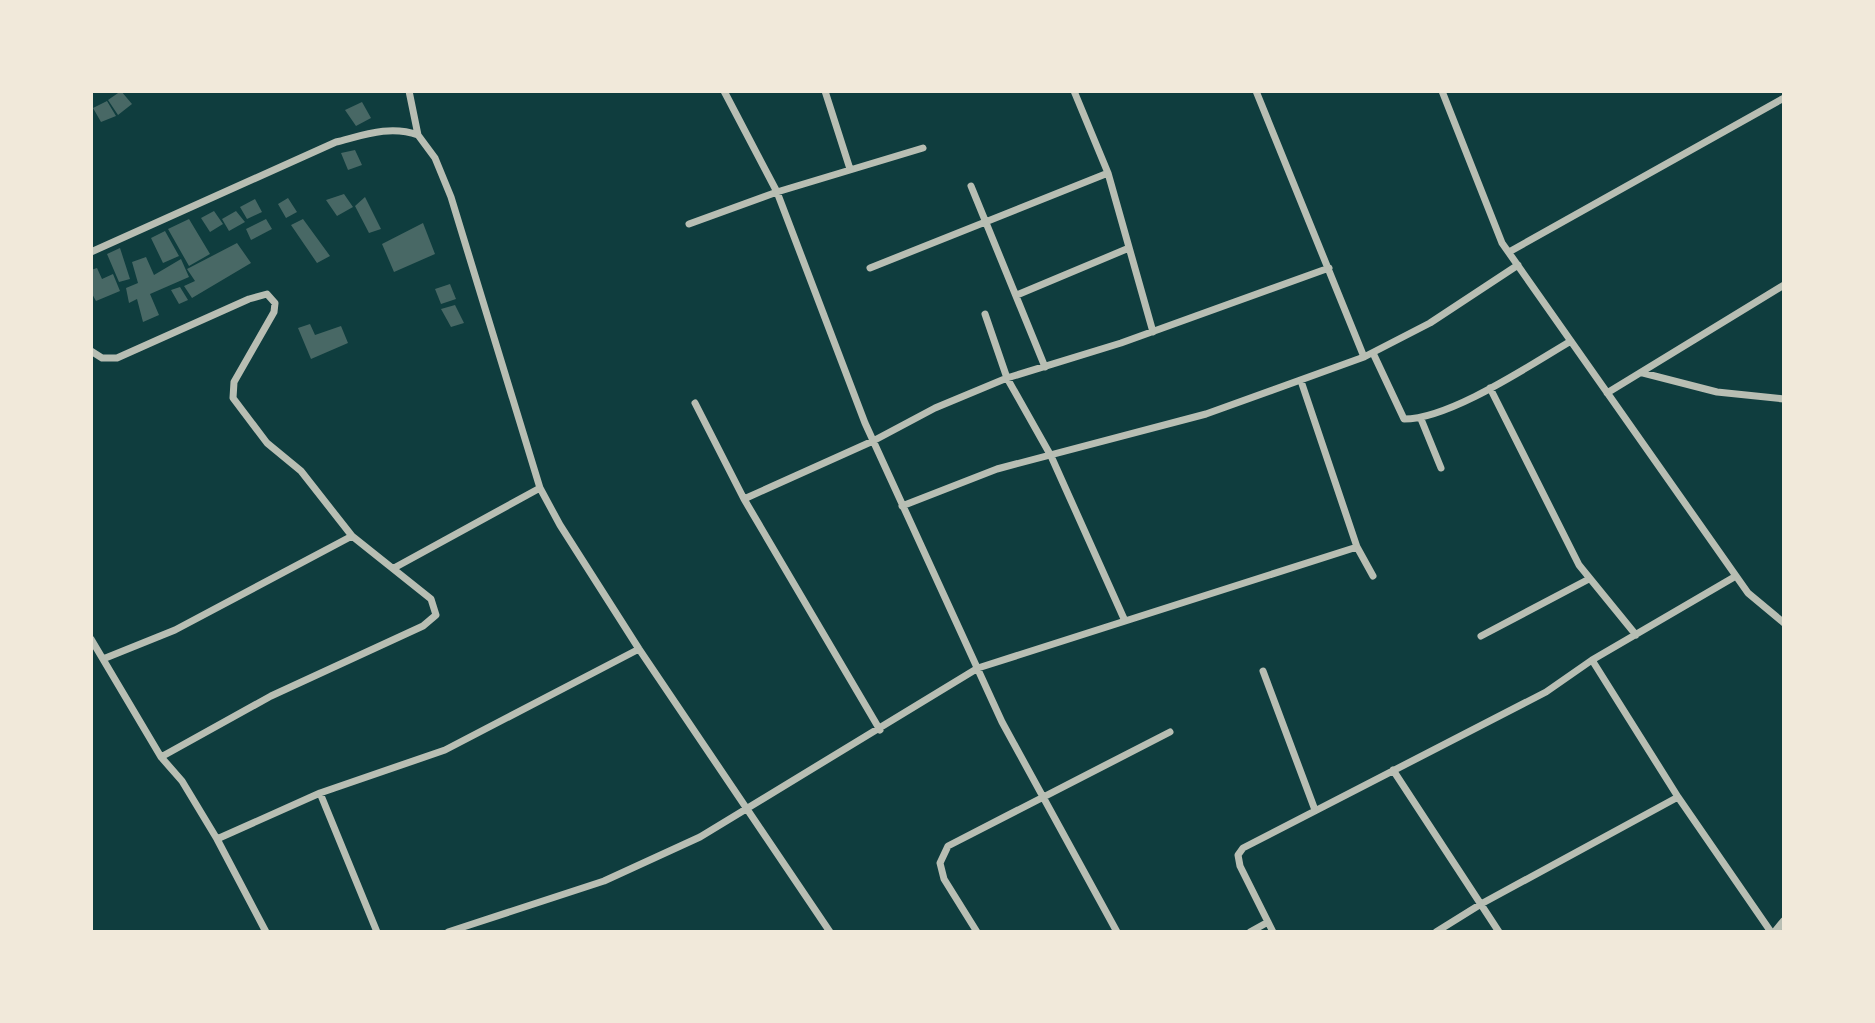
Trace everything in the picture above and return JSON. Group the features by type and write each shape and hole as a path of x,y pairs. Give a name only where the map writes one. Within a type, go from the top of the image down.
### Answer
{"street":[{"path":"409,91 418,135 435,158 451,197 540,488 560,525 639,649 830,932"},
{"path":"724,91 777,192 873,441 902,506 1026,771 1044,796 1117,932"},
{"path":"825,91 849,169"},
{"path":"1256,91 1364,357"},
{"path":"1443,91 1509,252 1748,593 1784,623"},
{"path":"1076,92 1108,173 1153,332"},
{"path":"1509,252 1784,98"},
{"path":"91,252 336,142 378,131 404,130 418,135"},
{"path":"689,224 777,192 923,148"},
{"path":"870,268 1108,173"},
{"path":"971,186 1045,368"},
{"path":"1017,295 1129,248"},
{"path":"902,506 997,469 1206,414 1364,357 1430,323 1518,265"},
{"path":"744,499 873,441 935,408 1007,378 1153,332 1329,268"},
{"path":"1607,393 1784,285"},
{"path":"91,351 102,358 117,358 249,299 267,295 275,303 274,313 234,382 233,398 267,443 301,471 352,536 431,599 436,615 423,626 271,696 161,757"},
{"path":"985,314 1007,378 1051,456 1125,621"},
{"path":"1373,353 1404,419 1421,419 1490,388 1571,341"},
{"path":"1643,373 1717,393 1784,399"},
{"path":"1301,381 1357,547 1373,576"},
{"path":"1490,388 1579,565 1636,635"},
{"path":"695,403 744,499 880,730"},
{"path":"1421,419 1441,468"},
{"path":"394,568 540,488"},
{"path":"103,659 175,630 352,536"},
{"path":"448,932 604,881 700,837 978,668 1357,547"},
{"path":"1273,932 1240,866 1237,855 1242,848 1546,692 1592,660 1736,576"},
{"path":"1481,636 1589,579"},
{"path":"91,639 161,757 182,781 217,839 266,932"},
{"path":"217,839 320,793 445,750 639,649"},
{"path":"1592,660 1678,797 1773,932 1784,921"},
{"path":"1263,671 1315,810"},
{"path":"977,932 944,879 940,863 948,846 1170,732"},
{"path":"1393,770 1499,932"},
{"path":"320,793 377,932"},
{"path":"1436,932 1481,904 1678,797"},
{"path":"1250,932 1268,922"}],"building":[{"path":"121,91 132,104 118,115 108,100"},
{"path":"107,101 116,116 101,122 93,108"},
{"path":"362,102 371,118 356,126 345,110"},
{"path":"355,150 362,165 348,170 341,153"},
{"path":"344,194 353,207 337,216 326,200"},
{"path":"365,197 381,229 369,233 355,206"},
{"path":"288,198 297,212 286,218 278,204"},
{"path":"255,199 262,212 247,219 240,207"},
{"path":"214,211 223,224 210,232 201,218"},
{"path":"236,211 245,222 229,231 222,219"},
{"path":"189,219 210,254 189,266 168,229"},
{"path":"266,219 272,229 251,240 246,229"},
{"path":"303,219 330,256 317,263 291,225"},
{"path":"423,223 435,254 394,272 382,244"},
{"path":"165,231 179,256 163,263 151,238"},
{"path":"237,243 251,263 192,298 184,286 195,281 187,269"},
{"path":"120,248 130,279 119,282 107,254"},
{"path":"146,257 154,275 181,259 189,277 150,294 159,315 143,322 137,299 129,303 126,288 138,283 132,262"},
{"path":"97,268 102,279 113,274 120,291 96,301 91,292 91,270"},
{"path":"450,284 456,299 441,304 435,289"},
{"path":"180,287 188,300 179,304 171,290"},
{"path":"455,305 464,323 451,327 441,309"},
{"path":"310,324 315,335 341,326 348,343 311,359 298,328"}]}
